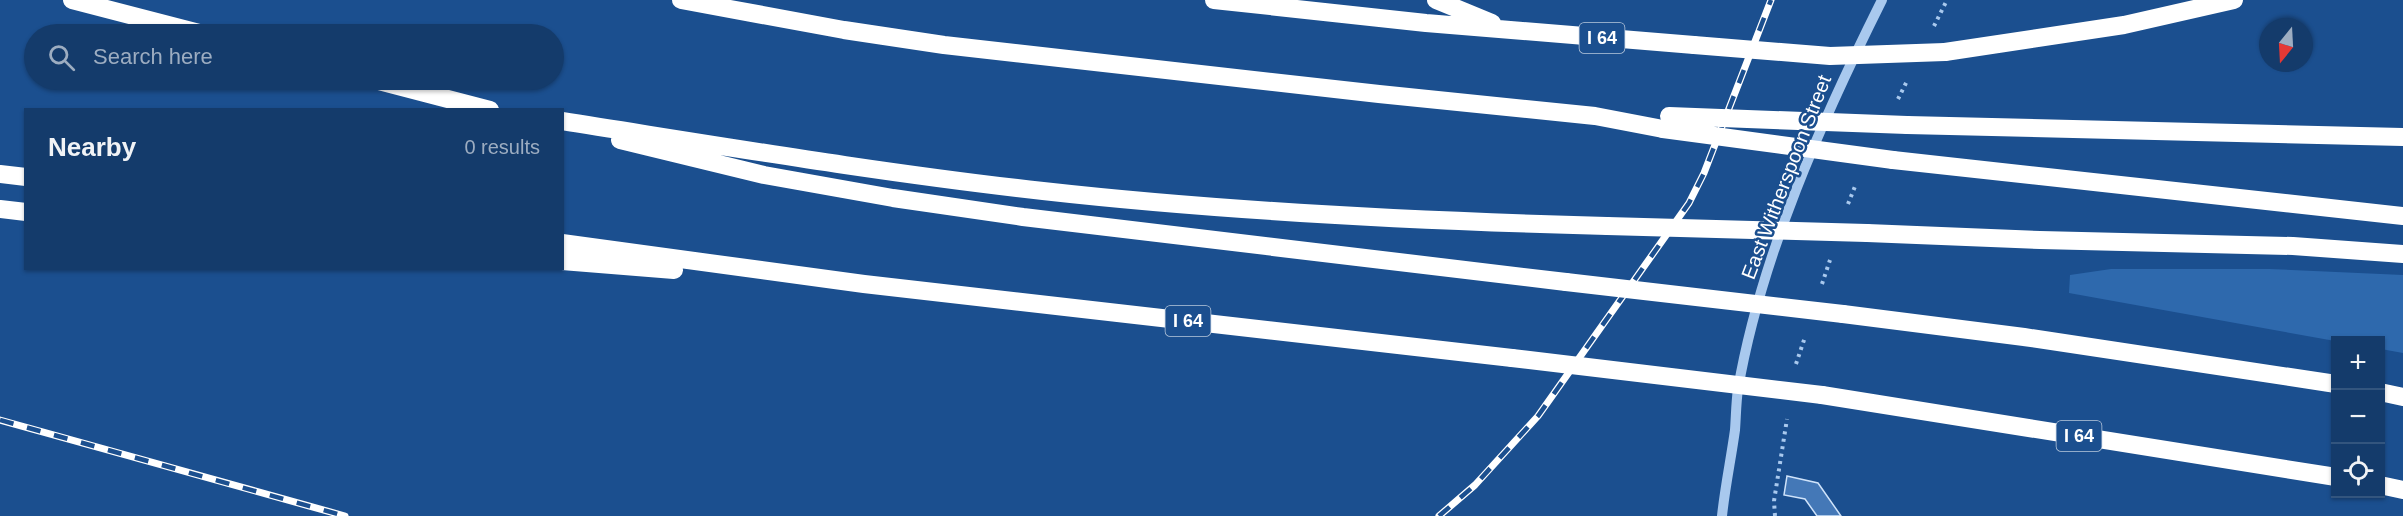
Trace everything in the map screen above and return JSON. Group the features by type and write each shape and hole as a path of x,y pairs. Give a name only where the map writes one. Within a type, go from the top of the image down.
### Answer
{"highway":[{"path":"72,0 164,24"},
{"path":"681,0 844,30 944,45 1379,94 1666,122 1907,125 2403,137"},
{"name":"I 64","path":"1214,0 1511,30 1830,56 1945,52 2124,25 2234,0"},
{"path":"1436,0 1511,30"},
{"path":"414,90 485,108"},
{"path":"564,121 875,169 1043,191 1245,209 1425,221 2293,246 2403,254"},
{"path":"1666,122 1893,160 2403,216"},
{"path":"564,127 764,175 893,198 1023,217 1843,314 2163,357 2331,383"},
{"path":"0,174 24,177"},
{"path":"0,209 24,212"},
{"name":"I 64","path":"564,243 864,284 1821,395 2331,476"},
{"path":"564,261 864,284"},
{"path":"2385,393 2403,397"},
{"path":"2385,486 2403,490"}],"street":[{"name":"East Witherspoon Street","path":"1722,516 1735,430 1738,390 1759,303 1777,243 1837,89 1882,0"}],"shaded area":[{"path":"2111,269 2269,269 2403,275 2403,353 2385,350 2385,336 2331,336 2331,340 2069,293 2070,275"}],"building":[{"path":"1787,476 1818,483 1841,516 1817,516 1805,499 1784,495"}],"railway":[{"path":"1439,516 1475,485 1538,416 1689,203 1704,173 1771,0"},
{"path":"0,420 345,516"}]}
